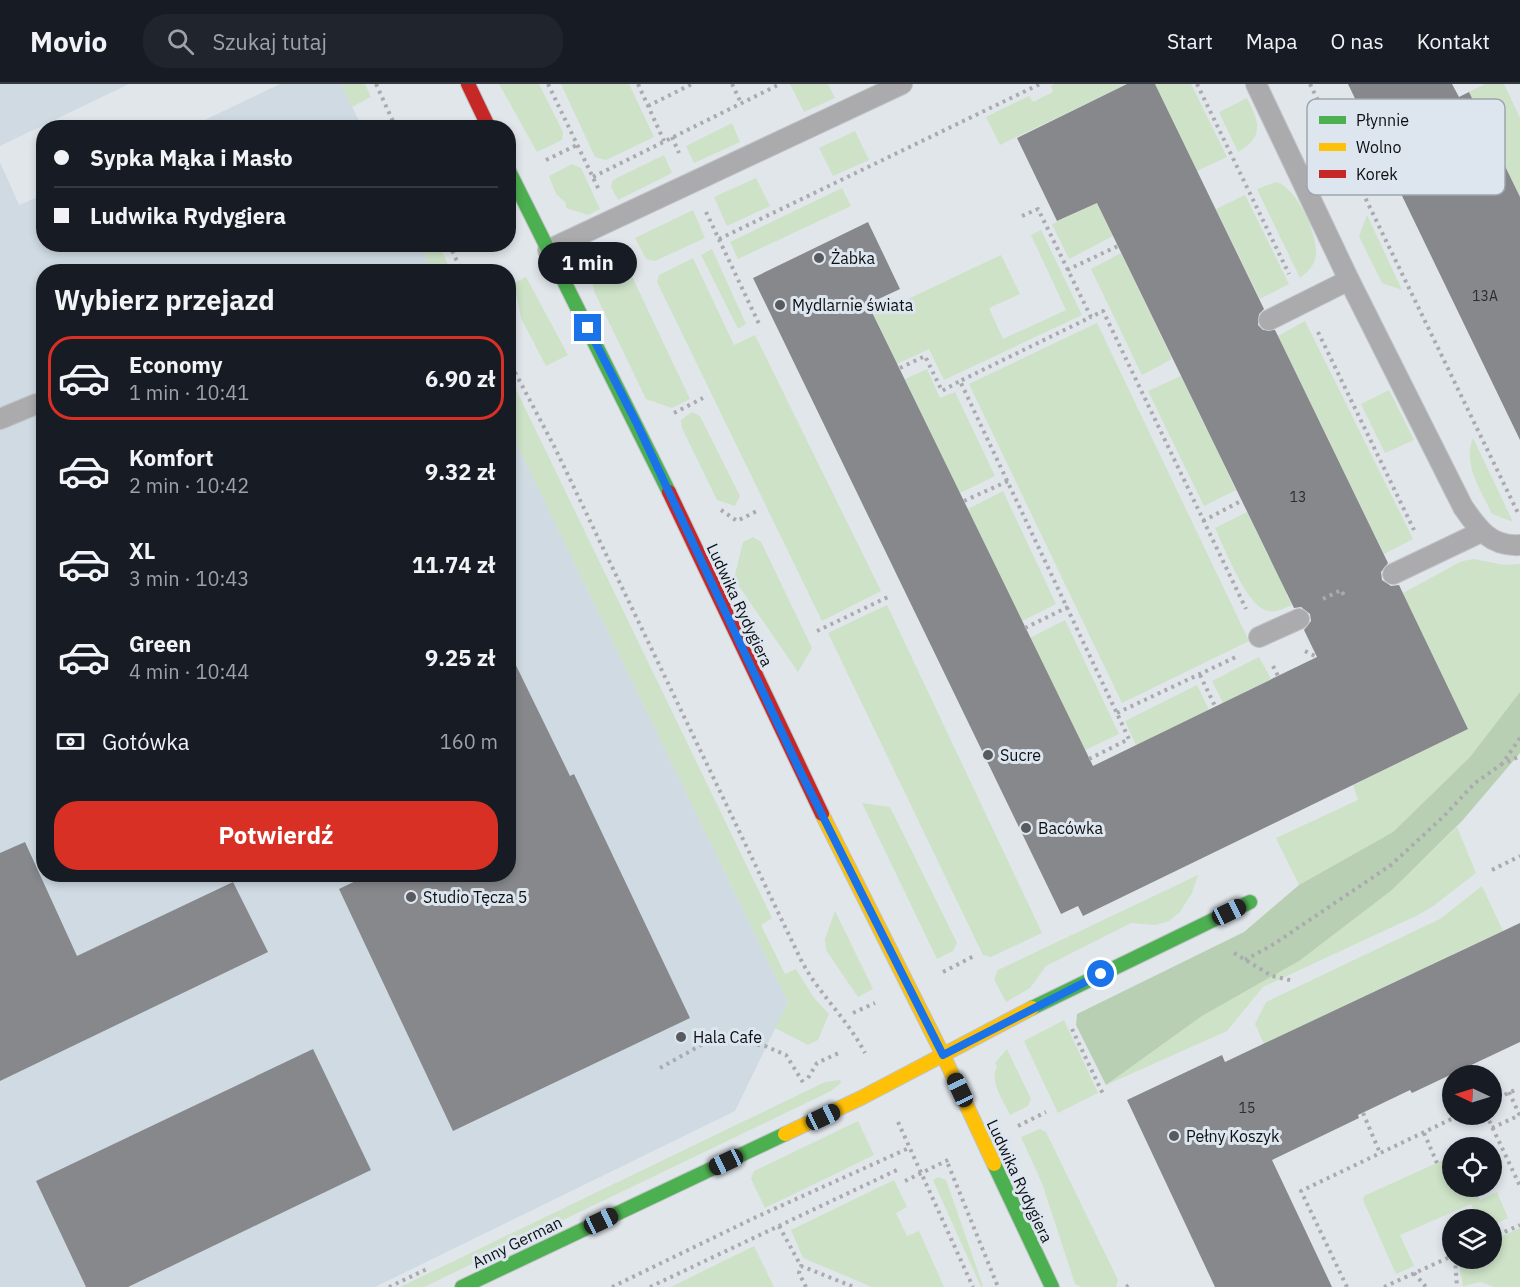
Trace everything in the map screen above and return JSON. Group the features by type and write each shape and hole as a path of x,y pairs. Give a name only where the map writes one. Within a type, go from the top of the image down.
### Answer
{"street":[{"path":"468,84 485,120"},
{"name":"Ludwika Rydygiera","path":"516,185 637,424 801,773 943,1055 1052,1287"},
{"path":"943,1055 1056,996 1250,902"},
{"name":"Anny German","path":"462,1287 861,1098 943,1055"}],"lane":[{"path":"548,250 902,84"},
{"path":"1256,84 1307,191"},
{"path":"1309,195 1463,507 1481,532 1506,546 1520,545"},
{"path":"1269,320 1349,280"},
{"path":"0,419 36,404"},
{"path":"1393,574 1481,532"},
{"path":"1259,637 1299,619"}],"path":[{"path":"376,84 392,120"},
{"path":"548,84 604,201"},
{"path":"638,84 664,141"},
{"path":"648,106 692,84"},
{"path":"732,84 741,103"},
{"path":"593,177 780,84"},
{"path":"760,326 719,239 1040,84"},
{"path":"1310,84 1317,99"},
{"path":"542,162 577,145"},
{"path":"1364,195 1520,517"},
{"path":"1022,216 1038,209 1091,317"},
{"path":"1067,270 1118,246"},
{"path":"900,368 925,356 942,391 1103,311 1262,644 1117,714"},
{"path":"516,373 554,446 802,962 814,985 843,1020 867,1056"},
{"path":"960,381 1129,739 1089,759"},
{"path":"676,424 671,414 703,398"},
{"path":"964,501 1008,481"},
{"path":"1203,521 1241,501"},
{"path":"714,506 737,521 757,511"},
{"path":"1330,596 1341,590 1345,597"},
{"path":"817,631 890,596"},
{"path":"1025,628 1068,607"},
{"path":"1200,675 1215,706"},
{"path":"1502,764 1520,738"},
{"path":"1245,960 1274,944 1391,865 1444,816 1475,783 1502,764 1520,756"},
{"path":"1492,870 1520,856"},
{"path":"1186,932 1245,960 1272,976 1294,981"},
{"path":"942,972 974,956"},
{"path":"1056,996 1104,1096"},
{"path":"853,1013 884,999"},
{"path":"660,1068 712,1039 734,1041 765,1046 786,1055 805,1085"},
{"path":"1502,1096 1516,1089"},
{"path":"1492,1128 1520,1115 1509,1092"},
{"path":"1014,1127 1046,1112"},
{"path":"1363,1113 1380,1153"},
{"path":"897,1118 973,1287"},
{"path":"1347,1287 1301,1191 1442,1124"},
{"path":"1491,1125 1520,1186"},
{"path":"1424,1133 1437,1163"},
{"path":"612,1287 754,1218 909,1148"},
{"path":"905,1181 953,1157"},
{"path":"947,1160 998,1287"},
{"path":"651,1287 900,1169"},
{"path":"1502,1233 1520,1225"},
{"path":"778,1226 801,1266 854,1287"},
{"path":"1384,1287 1442,1262"},
{"path":"801,1266 799,1273 806,1287"},
{"path":"1455,1269 1457,1287"},
{"path":"1414,1273 1426,1287"}],"shaded area":[{"path":"0,84 129,84 54,120 36,120 36,129 0,146"},
{"path":"280,84 341,84 359,120 205,120"},
{"path":"0,162 19,205 36,198 36,252 422,252 428,264 36,264 36,882 516,882 516,442 788,1002 735,1111 375,1287 0,1287"}],"green space":[{"path":"341,84 365,84 371,97 352,107"},
{"path":"499,84 539,84 563,132 562,140 537,152"},
{"path":"561,84 629,84 654,137 606,160 595,157"},
{"path":"790,84 828,84 835,98 804,112"},
{"path":"1055,84 1127,84 1000,145 986,117 1029,96 1033,102 1053,92 1051,86"},
{"path":"1155,84 1191,84 1227,157 1197,171"},
{"path":"1485,84 1504,84 1520,118 1520,197 1505,166 1505,99 1472,99 1469,92"},
{"path":"1247,98 1257,121 1256,134 1247,146 1238,152 1219,112"},
{"path":"732,123 740,142 694,163 686,146"},
{"path":"855,131 869,160 833,176 819,148"},
{"path":"664,155 672,173 618,200 611,187 613,180"},
{"path":"572,164 581,168 600,209 588,215 566,208 566,203 556,194 549,176"},
{"path":"756,178 770,206 727,226 714,197"},
{"path":"1276,182 1292,193 1311,227 1316,251 1315,260 1311,268 1300,278 1257,189"},
{"path":"842,188 851,206 738,259 730,242"},
{"path":"1245,195 1289,284 1260,299 1216,209"},
{"path":"1097,203 1113,236 1069,259 1052,224"},
{"path":"693,210 705,238 655,261 646,259 635,238"},
{"path":"1367,215 1402,290 1382,283 1359,236"},
{"path":"1041,230 1082,315 944,380 929,349 897,364 874,315 1001,255 1020,294 989,308 1003,339 1066,310 1031,235"},
{"path":"617,245 690,399 672,408 646,399 595,293 594,274 590,273 596,257"},
{"path":"712,249 746,324 738,329 701,255"},
{"path":"422,252 442,252 448,264 428,264"},
{"path":"1121,253 1172,359 1142,375 1091,269"},
{"path":"693,258 734,345 755,335 881,591 822,621 657,282 659,275"},
{"path":"526,277 568,355 546,366 521,318 516,282"},
{"path":"1305,321 1413,539 1384,554 1278,336"},
{"path":"1097,323 1249,641 1122,703 969,384"},
{"path":"927,369 940,398 955,392 995,476 960,493 905,379"},
{"path":"1181,376 1206,428 1234,459 1224,465 1236,490 1204,506 1148,391"},
{"path":"516,389 772,918 761,925 785,974 796,969 814,998 829,1014 818,1040 808,1045 775,1028 788,1002 516,442"},
{"path":"1389,390 1414,440 1385,453 1361,404"},
{"path":"692,412 700,416 740,496 735,506 717,500 682,428 681,420"},
{"path":"1473,438 1513,522 1492,514 1478,486 1471,467 1470,448"},
{"path":"1003,491 1056,604 1022,621 968,509"},
{"path":"1247,512 1269,558 1279,553 1297,589 1286,594 1292,605 1276,611 1265,610 1250,597 1236,574 1215,528"},
{"path":"753,537 761,542 812,648 798,672 734,579 743,542"},
{"path":"1474,559 1504,565 1520,564 1520,692 1470,757 1393,832 1299,885 1276,838 1358,800 1353,785 1468,729 1403,593 1462,561"},
{"path":"887,605 1042,933 991,957 983,955 828,633"},
{"path":"1065,620 1119,734 1085,750 1030,638"},
{"path":"1259,657 1271,679 1223,703 1212,681"},
{"path":"1197,685 1209,710 1136,745 1125,721"},
{"path":"1520,692 1520,753 1462,821 1392,890 1299,961 1202,1016 1106,1085 1076,1025 1077,1014 1244,932 1299,885 1393,832 1470,757"},
{"path":"862,803 890,807 957,943 953,951 937,959"},
{"path":"1457,827 1476,873 1432,907 1263,987 1227,1031 1106,1085 1202,1016 1297,962 1392,890"},
{"path":"1198,875 1192,893 1180,912 1169,921 1155,925 1131,923 1046,966 1030,988 1006,1002 994,979 998,970"},
{"path":"1482,886 1503,931 1453,954 1456,961 1413,973 1264,1044 1255,1024 1266,1002 1440,919"},
{"path":"835,911 873,989 858,997 826,950 825,939"},
{"path":"1064,1020 1098,1093 1058,1113 1024,1041"},
{"path":"1007,1049 1031,1099 1028,1106 1010,1115 998,1091 995,1078 997,1066 995,1063"},
{"path":"840,1080 841,1083 831,1091 424,1287 400,1287 825,1082"},
{"path":"858,1121 874,1155 765,1208 751,1179 754,1171"},
{"path":"1040,1129 1046,1132 1118,1280 1116,1287 1081,1287 1075,1284 1042,1183 1021,1137"},
{"path":"1442,1161 1442,1197 1479,1197 1480,1200 1486,1197 1499,1197 1508,1218 1502,1221 1502,1209 1473,1209 1471,1204 1460,1209 1442,1209 1442,1217 1400,1235 1414,1266 1396,1274 1363,1200 1364,1196"},
{"path":"938,1177 946,1180 983,1286 981,1287 933,1180"},
{"path":"894,1180 907,1207 896,1213 907,1236 919,1231 944,1287 872,1287 803,1258 791,1230"},
{"path":"1520,1228 1520,1287 1494,1287 1481,1282 1463,1286 1460,1269 1502,1269 1502,1236"},
{"path":"754,1246 774,1287 671,1287"}],"building":[{"path":"1127,84 1155,84 1264,309 1259,314 1258,325 1263,330 1275,330 1388,563 1381,572 1382,580 1391,586 1399,585 1468,729 1083,916 1078,906 1061,914 753,278 868,222 900,289 868,304 1093,766 1317,657 1304,630 1311,621 1310,614 1301,607 1294,608 1097,203 1057,221 1017,138"},
{"path":"1348,84 1452,84 1459,97 1469,92 1472,99 1355,99"},
{"path":"1505,166 1520,197 1520,440 1402,195 1505,195"},
{"name":"Studio Tęcza 5","path":"516,665 570,776 574,774 690,1018 453,1131 339,889 353,882 516,882"},
{"path":"25,842 36,866 36,882 43,882 77,956 233,882 268,952 0,1081 0,853"},
{"path":"1520,923 1520,1042 1471,1065 1442,1065 1442,1079 1412,1093 1410,1090 1358,1115 1359,1118 1272,1160 1332,1287 1215,1287 1127,1100 1222,1055 1225,1062"},
{"path":"313,1049 371,1170 128,1287 86,1287 36,1181"}],"traffic: fast":[{"path":"516,185 669,492"},
{"path":"1032,1008 1250,902"},
{"path":"462,1287 785,1134"},
{"path":"994,1164 1052,1287"}],"traffic: slow":[{"path":"822,814 943,1055 994,1164"},
{"path":"785,1134 861,1098 1032,1008"}],"traffic: jam":[{"path":"468,84 485,120"},
{"path":"669,492 822,814"}],"place":[{"name":"Żabka","path":"819,258"},
{"name":"Mydlarnie świata","path":"780,305"},
{"name":"Sucre","path":"988,755"},
{"name":"Bacówka","path":"1026,828"},
{"name":"Studio Tęcza 5","path":"411,897"},
{"name":"Hala Cafe","path":"681,1037"},
{"name":"Pełny Koszyk","path":"1174,1136"}],"route":[{"path":"588,328 637,424 801,773 943,1055 1058,994 1101,974"}]}
